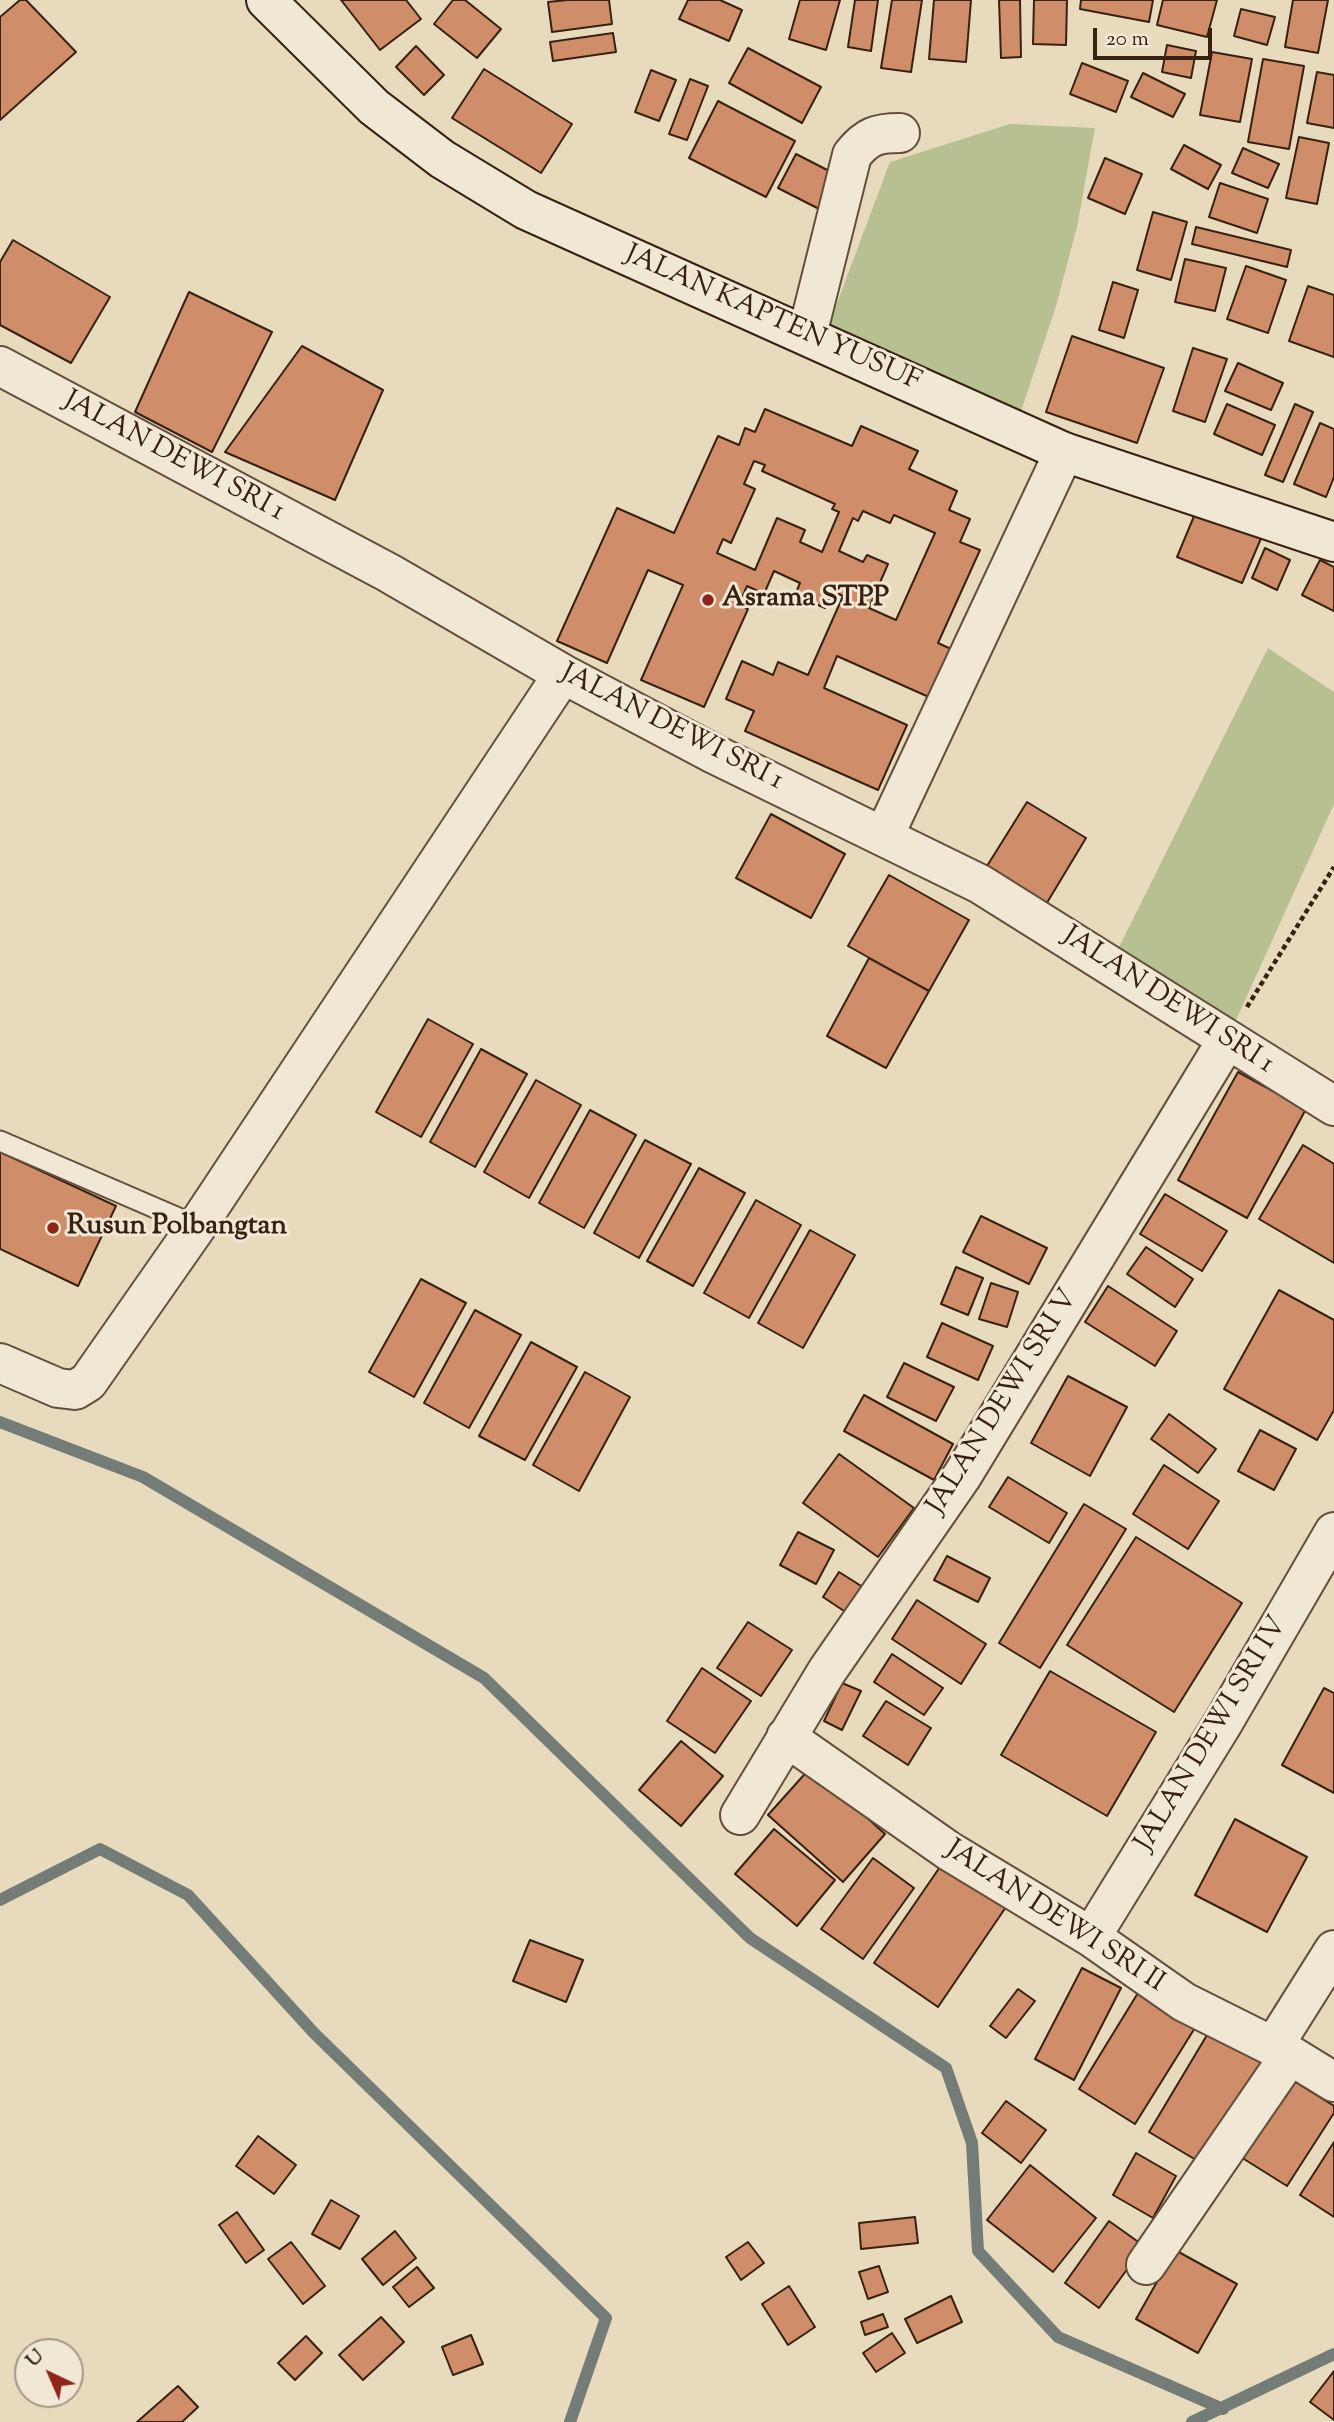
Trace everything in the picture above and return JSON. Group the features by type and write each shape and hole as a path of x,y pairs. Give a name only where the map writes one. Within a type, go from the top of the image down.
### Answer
{"street":[{"name":"JALAN KAPTEN YUSUF","path":"266,0 374,107 442,159 526,211 1064,452 1334,542"},
{"path":"807,335 852,155 864,139 878,133 900,133"},
{"name":"JALAN DEWI SRI 1","path":"0,366 389,573 563,674 714,754 884,836 1000,896 1219,1052 1334,1105"},
{"path":"884,836 1064,452"},
{"path":"0,1363 58,1388 75,1390 88,1382 197,1226 563,674"},
{"name":"JALAN DEWI SRI V","path":"740,1815 786,1737 866,1613 962,1476 1219,1052"},
{"name":"JALAN DEWI SRI IV","path":"1091,1937 1223,1723 1334,1532"},
{"name":"JALAN DEWI SRI II","path":"786,1737 950,1851 1091,1937 1184,2002 1282,2051 1334,2082"},
{"path":"1146,2265 1282,2051 1334,1950"}],"lane":[{"path":"0,1142 197,1226"}],"path":[{"path":"1219,1052 1334,867"}],"green space":[{"path":"1010,124 1095,128 1077,227 1056,306 1021,411 824,338 890,162"},
{"path":"1268,648 1334,692 1334,804 1227,1040 1110,965"}],"building":[{"path":"20,0 26,0 76,52 0,120 0,17"},
{"path":"341,0 406,0 421,19 380,50"},
{"path":"453,0 465,0 501,29 477,58 434,24"},
{"path":"609,0 612,24 552,32 548,2"},
{"path":"688,0 720,0 742,10 729,41 679,19"},
{"path":"800,0 840,0 826,50 789,39"},
{"path":"855,0 878,0 871,51 848,47"},
{"path":"892,0 922,0 911,72 881,68"},
{"path":"934,0 971,0 966,62 929,59"},
{"path":"999,0 1020,0 1021,57 1001,58"},
{"path":"1034,0 1067,0 1066,45 1033,44"},
{"path":"1081,0 1153,0 1149,22 1080,9"},
{"path":"1163,0 1217,0 1207,37 1157,25"},
{"path":"1293,0 1328,0 1318,53 1285,47"},
{"path":"1241,9 1275,17 1267,45 1234,36"},
{"path":"613,33 616,52 553,61 550,42"},
{"path":"1167,45 1196,51 1191,78 1162,72"},
{"path":"416,46 444,75 424,95 396,67"},
{"path":"748,48 821,87 802,123 729,83"},
{"path":"1212,52 1252,59 1240,122 1200,115"},
{"path":"1263,59 1304,66 1289,149 1248,142"},
{"path":"1082,63 1128,81 1116,112 1070,94"},
{"path":"484,69 572,124 541,173 452,118"},
{"path":"651,70 676,80 659,121 635,112"},
{"path":"1317,72 1334,75 1334,128 1307,123"},
{"path":"1143,73 1185,94 1173,117 1131,97"},
{"path":"690,79 708,86 687,140 669,134"},
{"path":"718,101 795,141 766,197 689,158"},
{"path":"1299,137 1329,143 1317,204 1286,198"},
{"path":"1184,145 1221,165 1208,189 1171,169"},
{"path":"1243,148 1279,164 1268,188 1232,173"},
{"path":"796,154 841,177 823,211 778,188"},
{"path":"1105,158 1142,174 1125,214 1088,198"},
{"path":"1220,183 1268,199 1257,233 1209,217"},
{"path":"1153,212 1187,222 1171,280 1137,270"},
{"path":"1196,227 1291,250 1287,267 1192,244"},
{"path":"13,240 110,297 71,363 0,325 0,262"},
{"path":"1185,259 1226,268 1215,311 1175,302"},
{"path":"1246,266 1286,280 1268,333 1227,319"},
{"path":"1113,282 1138,290 1124,338 1099,330"},
{"path":"1308,286 1334,295 1334,357 1289,341"},
{"path":"189,292 272,332 212,452 135,412"},
{"path":"1072,336 1164,368 1137,443 1046,412"},
{"path":"302,346 383,390 335,500 225,452"},
{"path":"1193,348 1227,359 1205,422 1173,411"},
{"path":"1238,363 1283,383 1271,410 1225,391"},
{"path":"1227,404 1275,425 1262,455 1214,434"},
{"path":"1295,404 1313,412 1283,482 1265,475"},
{"name":"Asrama STPP","path":"765,409 852,446 861,426 918,451 909,469 957,491 949,510 970,519 960,542 980,550 938,643 953,650 931,698 837,656 824,688 907,725 878,790 745,731 754,711 726,699 742,661 773,675 778,662 808,675 843,596 832,591 825,608 795,595 800,583 774,571 764,594 747,586 739,605 748,609 704,707 641,680 683,585 648,570 607,663 557,641 617,508 674,533 718,436 739,445 745,428 755,432","holes":["754,461 765,465 762,471 835,504 832,509 839,512 822,552 800,542 805,530 777,518 755,570 717,553 723,539 731,543 755,489 744,484","863,511 890,523 894,515 935,533 896,620 869,608 888,564 867,555 863,562 839,551 853,518 858,521"]},
{"path":"1320,423 1334,429 1334,477 1326,497 1294,484"},
{"path":"1197,509 1262,536 1242,583 1177,557"},
{"path":"1265,548 1290,560 1277,590 1252,578"},
{"path":"1320,560 1334,567 1334,611 1302,595"},
{"path":"1027,802 1086,838 1042,911 982,874"},
{"path":"771,814 845,854 811,918 736,878"},
{"path":"889,875 969,920 929,991 848,946"},
{"path":"869,958 929,991 886,1068 827,1036"},
{"path":"428,1019 473,1044 421,1137 376,1112"},
{"path":"481,1049 527,1074 475,1167 430,1142"},
{"path":"1238,1072 1306,1109 1247,1218 1178,1180"},
{"path":"536,1080 581,1105 529,1198 484,1172"},
{"path":"590,1110 636,1135 584,1228 539,1203"},
{"path":"645,1140 691,1164 639,1258 594,1233"},
{"path":"1303,1145 1334,1164 1334,1263 1259,1219"},
{"name":"Rusun Polbangtan","path":"0,1152 116,1206 78,1286 0,1249"},
{"path":"699,1168 745,1193 693,1286 647,1261"},
{"path":"1165,1194 1227,1231 1202,1271 1140,1234"},
{"path":"756,1200 801,1225 749,1318 704,1293"},
{"path":"981,1216 1047,1248 1029,1284 963,1252"},
{"path":"810,1230 855,1255 803,1348 758,1323"},
{"path":"1146,1247 1193,1279 1175,1307 1127,1274"},
{"path":"956,1267 983,1278 968,1315 941,1304"},
{"path":"421,1279 466,1303 414,1397 369,1372"},
{"path":"991,1283 1018,1292 1007,1327 979,1319"},
{"path":"1108,1286 1177,1331 1155,1366 1085,1322"},
{"path":"1279,1290 1334,1320 1334,1410 1317,1440 1224,1389"},
{"path":"475,1310 521,1335 469,1428 424,1403"},
{"path":"942,1323 993,1346 978,1380 927,1357"},
{"path":"531,1342 577,1367 525,1460 479,1436"},
{"path":"904,1363 954,1387 936,1421 887,1397"},
{"path":"585,1372 630,1397 579,1491 533,1465"},
{"path":"1068,1376 1127,1407 1090,1476 1031,1443"},
{"path":"864,1395 953,1444 934,1480 844,1431"},
{"path":"1169,1414 1216,1449 1198,1473 1151,1439"},
{"path":"1260,1430 1296,1449 1274,1490 1238,1471"},
{"path":"839,1454 914,1508 878,1557 803,1503"},
{"path":"1164,1465 1219,1501 1188,1549 1133,1514"},
{"path":"1008,1477 1067,1513 1049,1543 989,1507"},
{"path":"1084,1504 1126,1529 1040,1668 999,1643"},
{"path":"798,1532 834,1550 816,1584 780,1565"},
{"path":"1136,1537 1242,1603 1174,1712 1067,1645"},
{"path":"947,1556 990,1578 978,1602 934,1580"},
{"path":"839,1572 866,1589 850,1615 823,1597"},
{"path":"917,1600 986,1644 961,1684 892,1639"},
{"path":"748,1622 792,1650 761,1696 717,1668"},
{"path":"892,1654 943,1688 924,1715 874,1682"},
{"path":"702,1668 751,1701 715,1753 667,1721"},
{"path":"1050,1671 1156,1732 1107,1816 1001,1755"},
{"path":"842,1683 861,1691 842,1730 824,1721"},
{"path":"1324,1688 1334,1693 1334,1793 1282,1765"},
{"path":"886,1701 931,1728 908,1765 863,1736"},
{"path":"681,1741 723,1776 681,1826 639,1790"},
{"path":"811,1767 885,1834 843,1882 768,1815"},
{"path":"1235,1819 1307,1857 1267,1932 1195,1895"},
{"path":"774,1829 835,1880 797,1926 735,1874"},
{"path":"873,1858 914,1888 863,1959 821,1929"},
{"path":"942,1864 1006,1907 938,2007 874,1963"},
{"path":"530,1940 583,1960 566,2002 513,1981"},
{"path":"1082,1968 1121,1988 1074,2080 1035,2059"},
{"path":"1141,1988 1198,2023 1135,2124 1079,2089"},
{"path":"1018,1989 1035,2001 1006,2038 990,2026"},
{"path":"1210,2030 1262,2061 1201,2163 1149,2132"},
{"path":"1286,2076 1334,2106 1334,2113 1287,2186 1236,2154"},
{"path":"1006,2101 1046,2130 1021,2163 982,2133"},
{"path":"258,2136 296,2165 274,2194 236,2166"},
{"path":"1334,2142 1334,2217 1300,2195"},
{"path":"1136,2153 1176,2176 1153,2218 1113,2195"},
{"path":"1030,2165 1096,2218 1053,2272 987,2220"},
{"path":"331,2200 359,2216 340,2249 312,2234"},
{"path":"237,2212 264,2250 246,2263 219,2225"},
{"path":"915,2217 918,2243 861,2249 859,2223"},
{"path":"1109,2221 1144,2246 1099,2308 1065,2283"},
{"path":"395,2231 416,2258 383,2285 362,2259"},
{"path":"291,2242 325,2286 303,2304 268,2259"},
{"path":"748,2242 764,2263 741,2280 726,2257"},
{"path":"1175,2250 1237,2284 1198,2353 1136,2319"},
{"path":"879,2266 888,2292 868,2299 859,2272"},
{"path":"417,2267 434,2288 409,2307 393,2287"},
{"path":"789,2286 815,2327 788,2345 762,2304"},
{"path":"951,2296 962,2322 917,2343 905,2319"},
{"path":"883,2314 888,2327 865,2335 861,2322"},
{"path":"381,2317 404,2342 363,2380 339,2355"},
{"path":"892,2333 905,2353 876,2372 863,2353"},
{"path":"471,2335 483,2364 453,2375 442,2347"},
{"path":"306,2336 322,2353 295,2380 278,2363"},
{"path":"1334,2371 1334,2420 1310,2402"},
{"path":"178,2386 198,2407 182,2422 137,2422"}],"waterway":[{"path":"0,1422 143,1477 484,1678 750,1938 946,2068 972,2143 978,2251 1058,2337 1223,2409"},
{"path":"0,1900 100,1849 188,1895 314,2033 606,2318 570,2422"},
{"path":"1192,2422 1334,2354"}],"place":[{"name":"Asrama STPP","path":"708,600"},
{"name":"Rusun Polbangtan","path":"53,1228"}]}
